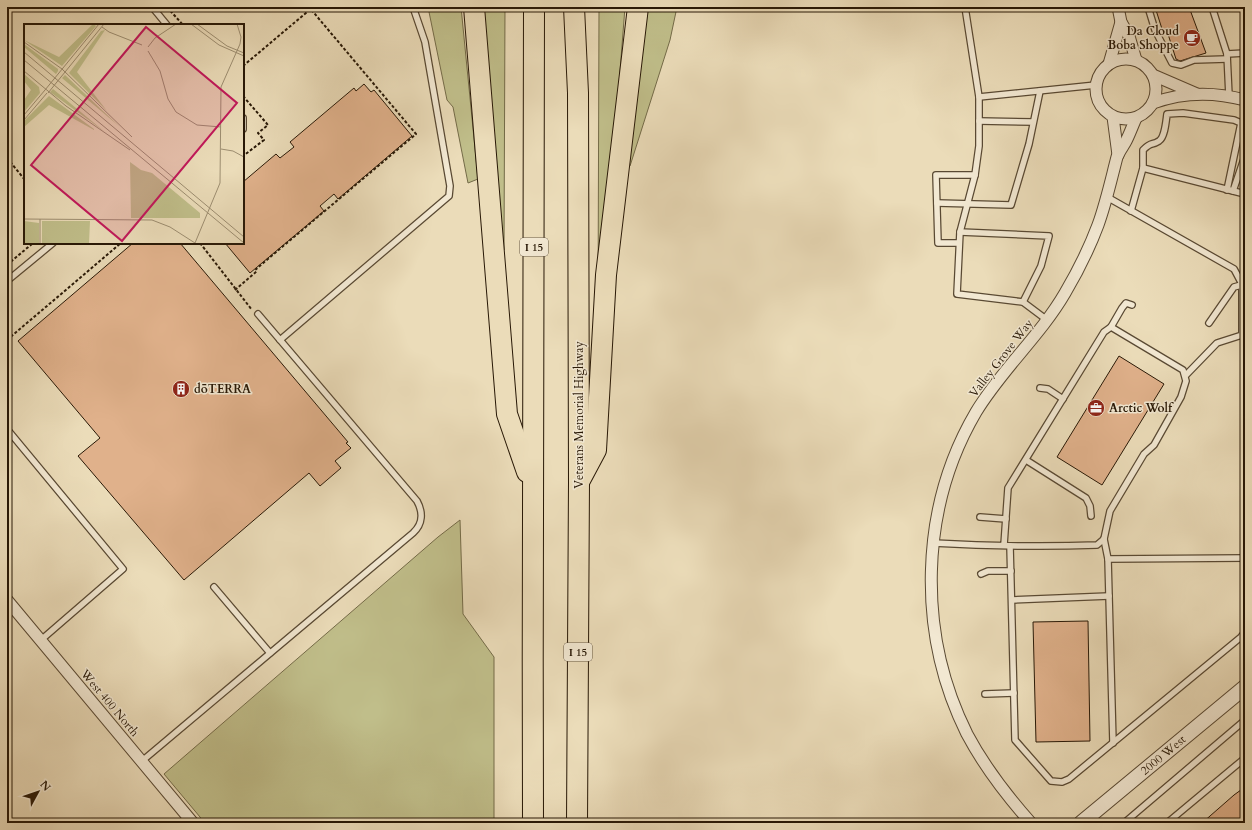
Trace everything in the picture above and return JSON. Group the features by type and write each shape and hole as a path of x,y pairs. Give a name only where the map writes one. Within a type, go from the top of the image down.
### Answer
{"highway":[{"path":"474,7 507,414 532,486"},
{"name":"I 15","path":"533,823 532,486 534,7"},
{"name":"Veterans Memorial Highway","path":"574,7 578,93 579,482 577,823"},
{"path":"579,482 596,450 606,275 638,7"}],"street":[{"path":"1118,7 1121,22 1129,36 1136,60"},
{"path":"1109,64 1121,22"},
{"path":"1118,60 1136,60 1149,69 1153,75 1156,89 1153,103 1143,115 1128,120 1113,121 1099,104 1096,95 1096,85 1102,70 1109,64 1118,60"},
{"path":"1153,75 1198,94"},
{"path":"1153,103 1171,98 1198,94 1229,96 1245,100"},
{"name":"Valley Grove Way","path":"1031,823 1002,788 976,750 951,695 936,646 932,608 933,542 945,485 954,460 975,415 1000,377 1047,320 1064,294 1089,247 1107,197 1118,155 1136,118"},
{"name":"Valley Grove Way","path":"1113,121 1118,155"},
{"name":"West 400 North","path":"7,600 193,823"},
{"name":"2000 West","path":"1081,823 1245,687"}],"lane":[{"path":"280,340 449,196 450,186 425,42 414,7"},
{"path":"965,7 979,97 979,146 975,175 960,232 957,294 1023,302 1047,320"},
{"path":"1148,7 1155,30 1172,63 1181,65 1194,60 1227,57 1245,53"},
{"path":"1212,7 1227,57 1229,96"},
{"path":"152,8 166,24"},
{"path":"979,97 1096,85"},
{"path":"937,203 1011,205 1040,91"},
{"path":"1131,211 1143,168 1143,150 1150,143 1158,142 1162,138 1167,114 1184,113 1234,120 1241,123 1230,190"},
{"path":"979,121 1033,122"},
{"path":"1230,190 1245,156"},
{"path":"1143,168 1245,194"},
{"path":"959,243 938,243 936,175 975,175"},
{"path":"1107,197 1234,269 1244,284 1244,335 1217,343 1186,375"},
{"path":"960,232 1049,236 1040,266 1023,302"},
{"path":"7,281 51,244"},
{"path":"1209,323 1234,287 1244,284"},
{"path":"1004,545 1008,488 1104,332 1111,327 1126,303 1132,305"},
{"path":"142,761 413,533 419,526 422,517 422,511 417,501 258,314"},
{"path":"1111,327 1183,370 1186,375 1186,381 1181,397 1154,445 1144,454 1110,511 1104,539 1108,559 1113,743"},
{"path":"1040,388 1048,389 1063,399"},
{"path":"7,429 123,569 41,640"},
{"path":"1026,460 1086,498 1090,506 1091,516"},
{"path":"980,517 1006,519"},
{"path":"933,542 1010,546 1098,545 1104,539"},
{"path":"1010,546 1015,740 1051,781 1062,782 1070,779 1241,637 1245,632"},
{"path":"1108,559 1245,558"},
{"path":"981,574 988,571 1011,571"},
{"path":"214,587 270,653"},
{"path":"1012,600 1109,596"},
{"path":"985,694 1014,693"},
{"path":"1124,823 1245,720"},
{"path":"1167,823 1245,758"}],"path":[{"path":"167,7 182,24"},
{"path":"235,290 257,271 256,269 416,134 311,8 244,65"},
{"path":"244,97 268,125 258,133 264,140 244,155"},
{"path":"7,158 24,179"},
{"path":"7,265 32,244"},
{"path":"7,340 120,244"},
{"path":"201,244 256,316 258,314"}],"shaded area":[{"path":"428,7 461,7 478,179 468,183 453,107 447,100"},
{"path":"480,7 505,7 504,250"},
{"path":"599,7 625,7 606,251 598,311"},
{"path":"646,7 677,7 670,40 630,166 626,165"},
{"path":"460,520 463,614 494,657 494,823 205,823 164,774 438,537"}],"building":[{"path":"1155,7 1189,7 1206,53 1180,61 1176,59 1167,31 1163,32"},
{"path":"364,84 371,92 374,90 412,136 338,199 334,194 320,206 324,211 250,273 226,244 244,244 244,181 276,154 280,158 294,147 290,142 354,88 356,91"},
{"name":"dōTERRA","path":"132,244 181,244 348,442 346,443 351,448 335,461 341,468 320,486 309,473 184,580 78,456 100,438 18,341"},
{"path":"1119,356 1164,384 1102,485 1057,457"},
{"path":"1088,621 1090,741 1036,742 1033,622"},
{"path":"1245,787 1245,823 1202,823 1234,795"}],"place":[{"name":"Da Cloud Boba Shoppe","path":"1192,38"},
{"name":"dōTERRA","path":"181,389"},
{"name":"Arctic Wolf","path":"1096,408"}]}
